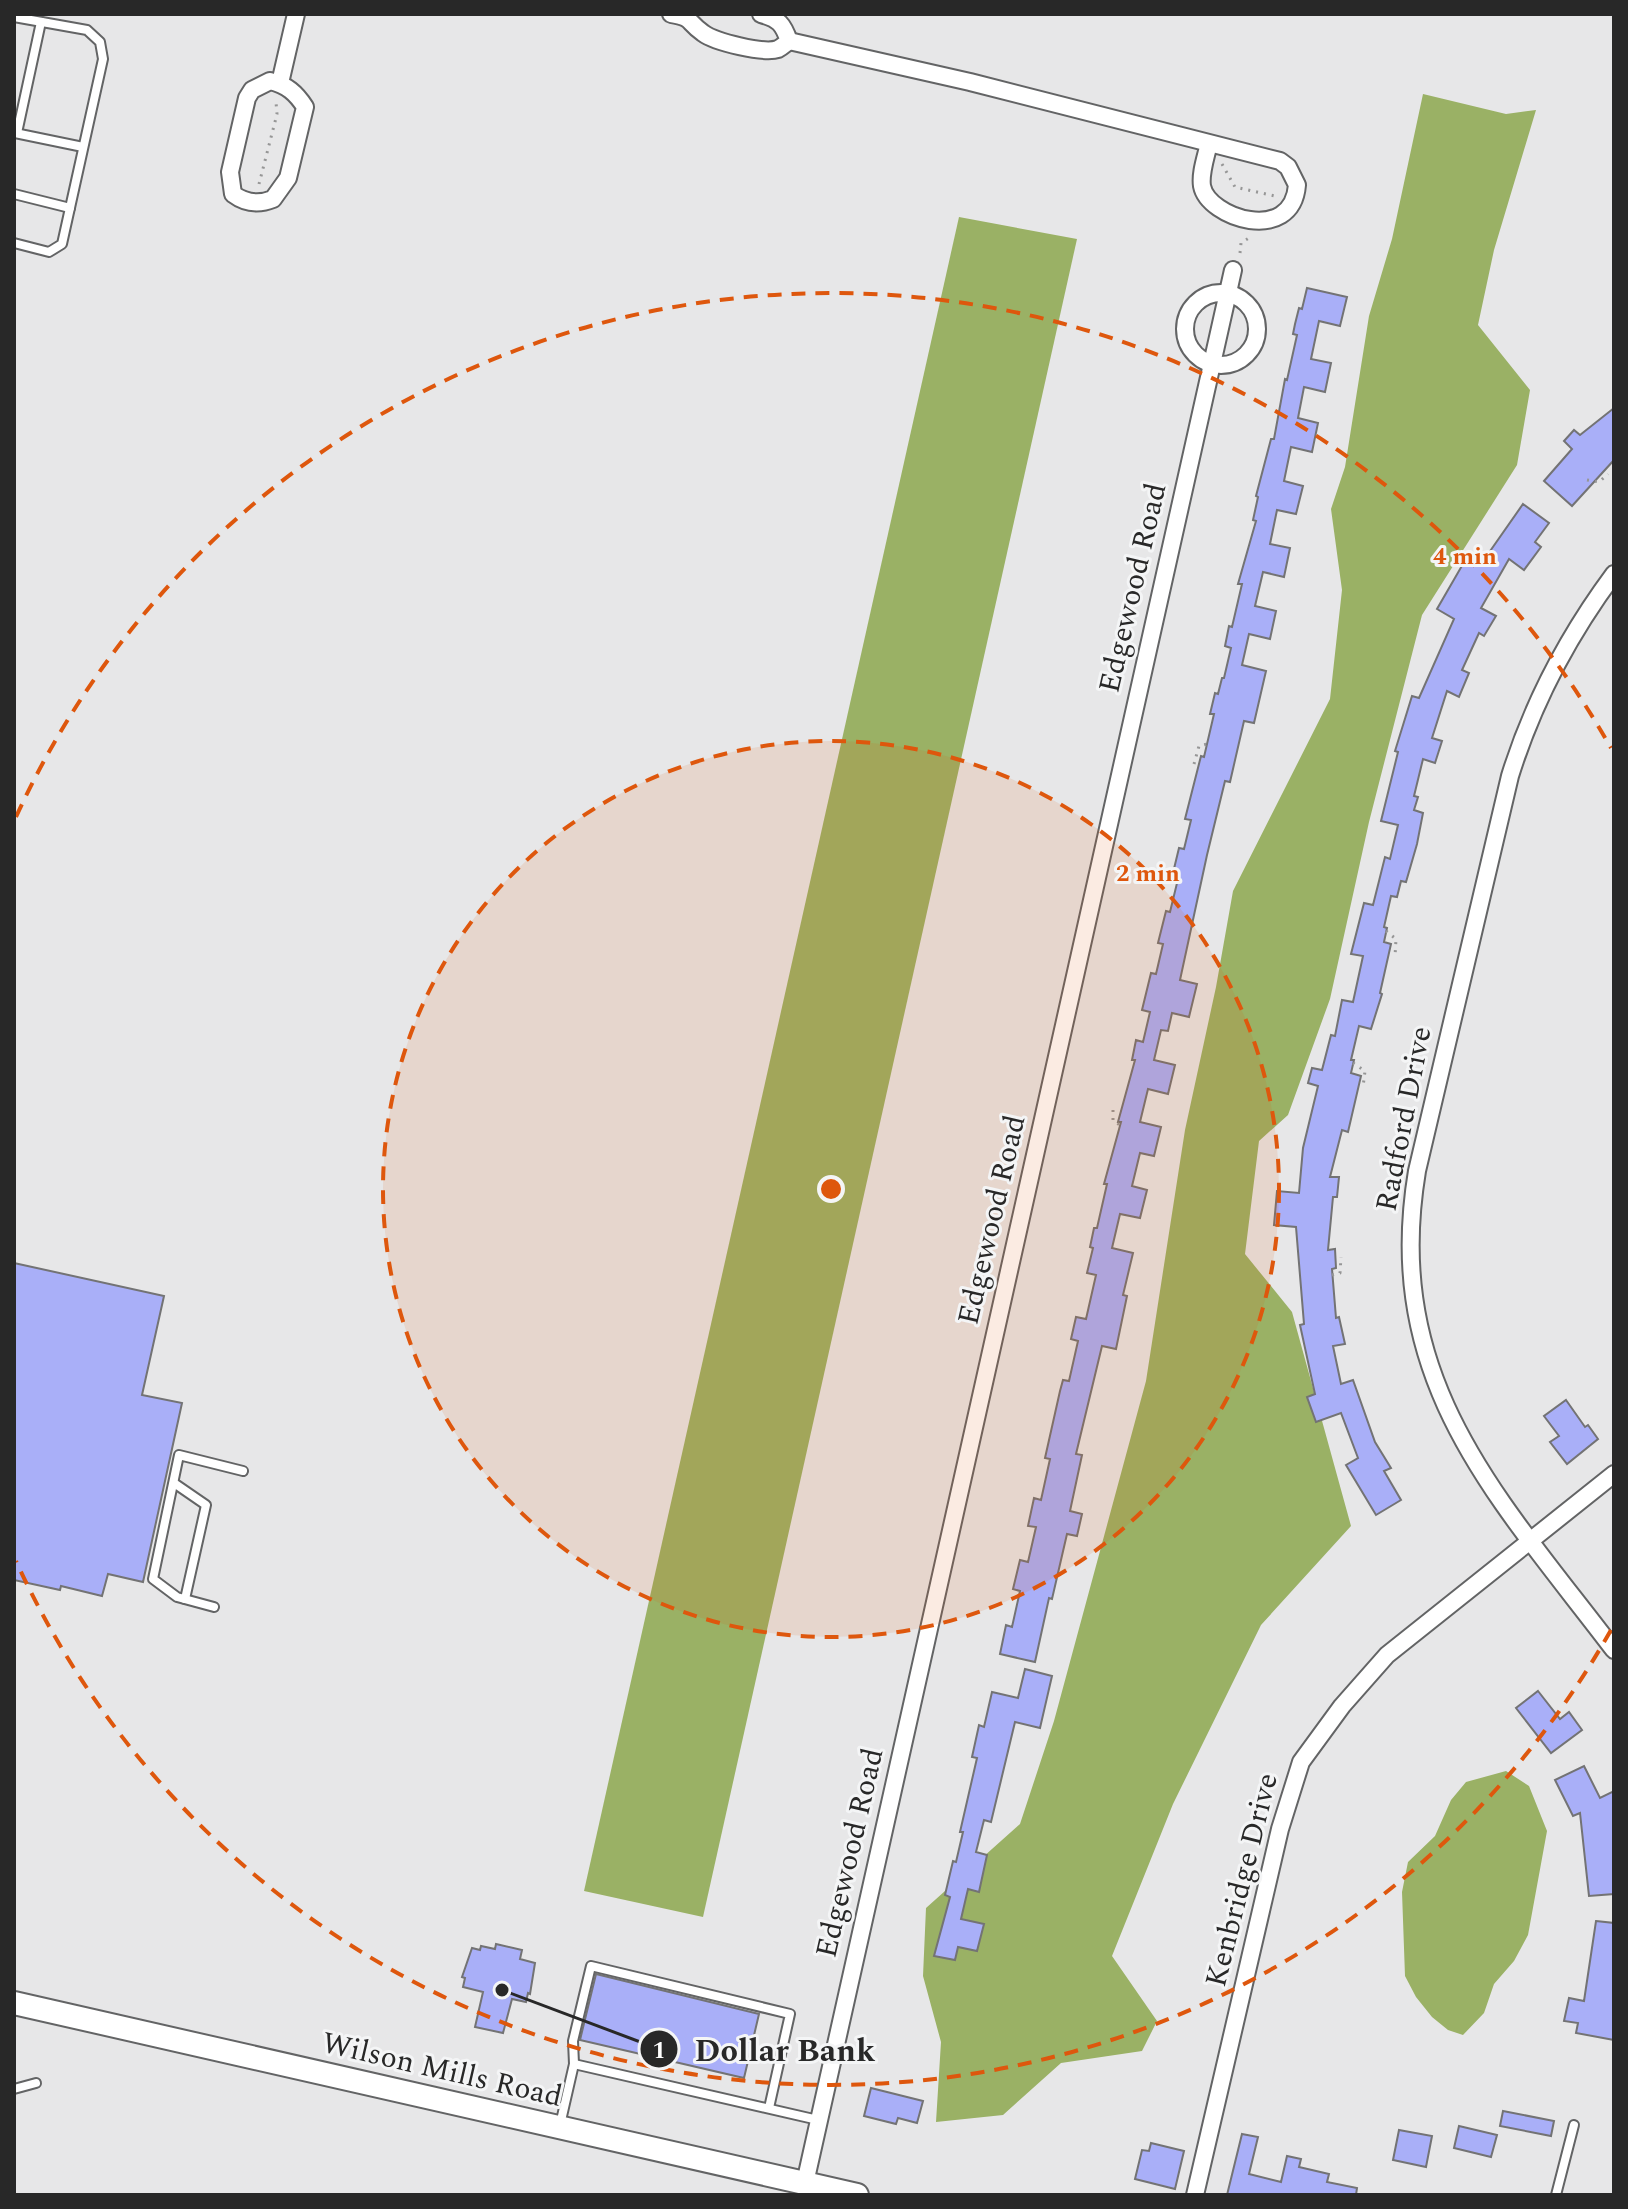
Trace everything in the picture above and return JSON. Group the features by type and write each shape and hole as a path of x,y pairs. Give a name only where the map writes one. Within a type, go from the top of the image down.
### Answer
{"main road":[{"name":"Wilson Mills Road","path":"14,2003 857,2195"}],"street":[{"path":"278,91 296,14"},
{"path":"671,14 690,16 703,33 727,43 776,50 789,41 970,82 1280,161 1288,167 1297,185 1291,207 1280,217 1257,221 1221,210 1209,201 1202,188 1209,143"},
{"path":"761,14 775,18 782,24 789,41"},
{"path":"270,81 278,91 296,93 305,107 288,178 273,199 253,203 241,200 233,194 230,172 247,98 261,84 270,81"},
{"name":"Edgewood Road","path":"805,2183 1233,270"},
{"path":"1216,293 1227,294 1238,298 1251,309 1256,320 1256,337 1241,360 1212,365 1190,348 1184,332 1186,319 1199,300 1216,293"},
{"name":"Radford Drive","path":"1614,574 1554,665 1530,716 1517,754 1503,802 1413,1197 1410,1243 1412,1282 1422,1344 1446,1410 1465,1444 1532,1542 1614,1650"},
{"name":"Kenbridge Drive","path":"1195,2195 1280,1829 1301,1762 1342,1706 1387,1655 1614,1474"}],"lane":[{"path":"14,17 87,30 100,42 103,59 62,244 49,252 14,243"},
{"path":"41,22 15,133 83,147"},
{"path":"14,194 70,208"},
{"path":"214,1607 177,1597 153,1579 179,1455 243,1471"},
{"path":"174,1483 206,1505 185,1599"},
{"path":"559,2127 574,2064 573,2041 591,1966 790,2014 769,2108"},
{"path":"574,2064 819,2120"},
{"path":"14,2089 36,2083"},
{"path":"1556,2195 1574,2125"}],"path":[{"path":"257,190 277,114 278,91"},
{"path":"1222,164 1235,187 1283,198"},
{"path":"1587,480 1599,482 1608,474"},
{"path":"1194,764 1199,746 1207,744"},
{"path":"1386,931 1396,939 1395,957"},
{"path":"1353,1063 1365,1071 1363,1087"},
{"path":"1113,1110 1113,1121 1120,1125"},
{"path":"1332,1275 1340,1273 1341,1257"}],"green space":[{"path":"1423,94 1506,114 1536,110 1494,250 1478,325 1530,390 1517,465 1422,615 1369,822 1330,999 1288,1115 1259,1141 1245,1254 1292,1312 1351,1526 1261,1625 1173,1804 1112,1956 1157,2021 1142,2051 1061,2063 1003,2115 936,2122 941,2042 923,1976 926,1908 1020,1824 1054,1721 1146,1381 1185,1130 1233,891 1330,699 1342,590 1331,509 1345,467 1369,316 1392,239"},
{"path":"959,217 1077,239 703,1917 584,1891"},
{"path":"1506,1771 1529,1786 1547,1831 1528,1935 1514,1961 1494,1984 1484,2013 1463,2035 1448,2030 1432,2017 1405,1976 1402,1892 1408,1862 1435,1836 1451,1800 1466,1782"}],"building":[{"path":"1307,288 1347,297 1340,326 1319,321 1311,359 1331,363 1325,392 1304,387 1298,418 1318,423 1312,452 1291,447 1284,481 1303,486 1296,514 1277,510 1270,544 1290,548 1284,577 1263,572 1255,606 1276,611 1270,639 1249,634 1242,665 1266,671 1254,723 1244,721 1230,782 1225,781 1207,855 1180,980 1197,984 1189,1017 1172,1013 1168,1031 1161,1030 1154,1060 1175,1065 1168,1094 1148,1089 1140,1122 1161,1127 1154,1156 1140,1153 1132,1186 1147,1190 1140,1218 1120,1214 1112,1248 1133,1253 1123,1295 1127,1296 1116,1349 1102,1346 1076,1454 1082,1455 1070,1511 1082,1514 1077,1536 1067,1534 1035,1662 1000,1654 1006,1625 1012,1627 1020,1591 1013,1589 1020,1560 1028,1562 1036,1527 1028,1526 1034,1498 1041,1500 1050,1459 1045,1458 1060,1391 1063,1380 1069,1381 1078,1341 1071,1339 1076,1317 1086,1319 1096,1275 1087,1273 1094,1228 1097,1228 1107,1184 1104,1184 1121,1122 1118,1122 1135,1060 1132,1060 1136,1040 1143,1042 1150,1012 1142,1010 1151,973 1156,974 1163,944 1158,943 1178,879 1172,877 1179,848 1184,849 1191,820 1185,819 1201,756 1204,757 1214,714 1210,714 1215,693 1218,694 1224,678 1231,648 1225,646 1256,521 1253,520 1256,496 1271,439 1274,439 1297,335 1293,334 1295,324"},
{"path":"1614,408 1614,460 1572,506 1544,481 1572,449 1564,441 1574,430 1580,435"},
{"path":"1523,504 1549,523 1535,542 1541,547 1524,570 1509,559 1481,608 1496,616 1484,636 1479,633 1462,670 1469,673 1459,697 1447,691 1432,738 1442,741 1435,763 1423,759 1414,796 1418,797 1414,810 1423,813 1417,844 1406,882 1401,881 1397,897 1391,896 1384,942 1391,944 1382,994 1371,1029 1359,1026 1351,1073 1361,1076 1348,1132 1342,1130 1330,1177 1339,1177 1337,1197 1333,1197 1328,1250 1335,1249 1336,1268 1332,1269 1336,1318 1339,1317 1345,1344 1333,1346 1341,1384 1353,1380 1375,1442 1391,1468 1384,1471 1401,1500 1376,1515 1346,1465 1358,1458 1341,1413 1316,1422 1307,1397 1315,1394 1300,1325 1304,1324 1296,1227 1274,1225 1277,1191 1299,1193 1303,1148 1318,1086 1308,1083 1312,1068 1322,1070 1331,1035 1335,1036 1342,1000 1353,1002 1363,956 1351,954 1364,903 1373,905 1385,857 1390,859 1398,825 1381,821 1398,752 1395,751 1412,696 1419,698 1454,619 1437,609 1467,557 1481,564"},
{"path":"14,1263 164,1296 142,1395 182,1403 143,1582 108,1574 102,1596 61,1586 60,1590 14,1580"},
{"path":"1566,1400 1585,1427 1588,1425 1598,1439 1567,1464 1550,1442 1559,1436 1544,1416"},
{"path":"1025,1669 1052,1676 1040,1728 1015,1722 991,1822 984,1820 976,1852 987,1855 979,1892 968,1889 961,1919 984,1924 977,1951 958,1947 955,1960 934,1956 950,1897 945,1895 963,1832 960,1832 977,1758 972,1757 979,1725 984,1727 992,1692 1018,1698"},
{"path":"1538,1691 1560,1719 1569,1712 1582,1730 1551,1753 1516,1708"},
{"path":"1584,1766 1600,1798 1614,1791 1614,1894 1589,1896 1580,1813 1573,1816 1555,1780"},
{"path":"1596,1921 1614,1923 1614,2040 1576,2033 1578,2023 1564,2021 1569,1998 1584,2001"},
{"path":"496,1944 522,1950 520,1959 535,1963 530,1994 526,2002 512,1999 503,2033 475,2027 483,1992 463,1987 465,1978 462,1977 472,1948 495,1949"},
{"path":"596,1974 759,2014 744,2078 580,2040"},
{"path":"871,2088 923,2101 917,2123 898,2118 896,2124 864,2116"},
{"path":"1503,2111 1554,2121 1551,2136 1500,2126"},
{"path":"1459,2126 1497,2135 1491,2157 1454,2148"},
{"path":"1399,2130 1432,2136 1426,2167 1393,2160"},
{"path":"1242,2134 1258,2137 1249,2174 1281,2182 1287,2156 1301,2159 1299,2167 1329,2174 1327,2182 1357,2188 1356,2195 1227,2195"},
{"path":"1151,2143 1184,2151 1175,2189 1135,2179 1142,2150 1149,2151"}],"place":[{"name":"Dollar Bank","path":"502,1990"}]}
